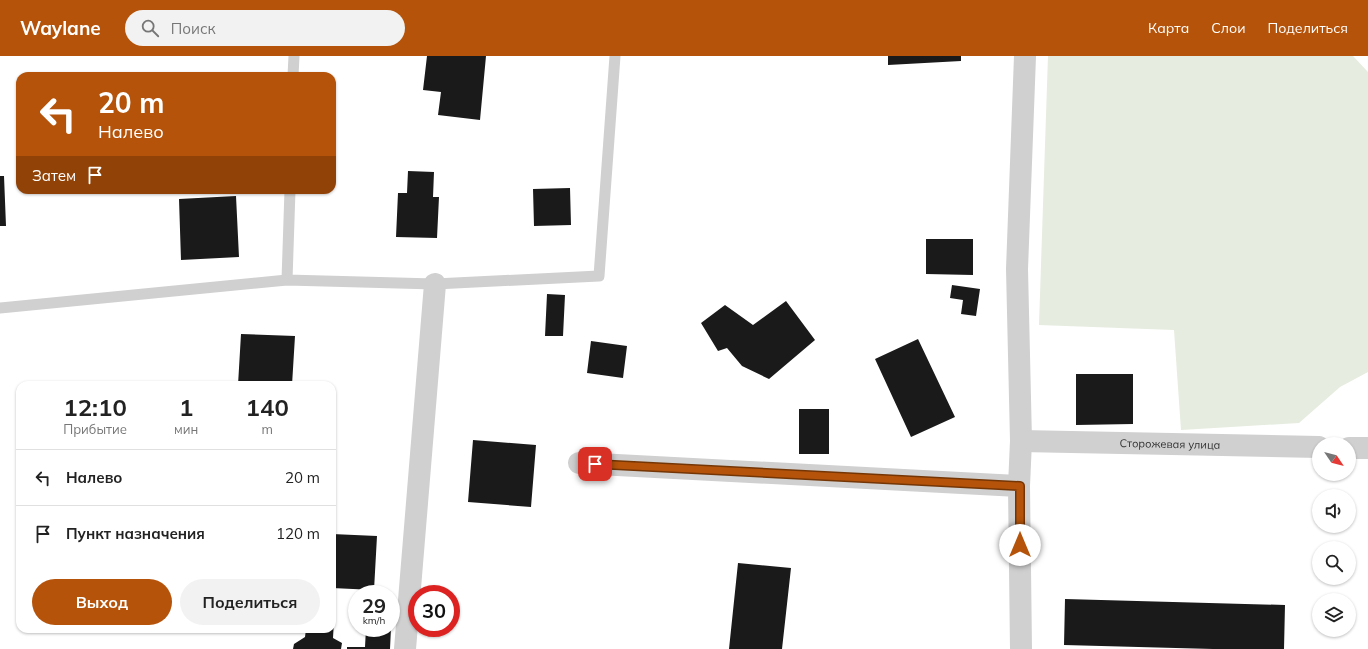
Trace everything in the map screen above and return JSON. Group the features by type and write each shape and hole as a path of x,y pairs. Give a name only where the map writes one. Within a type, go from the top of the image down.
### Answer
{"street":[{"path":"1021,649 1021,441 1017,269 1025,56"},
{"path":"405,649 435,284"},
{"name":"Сторожевая улица","path":"1021,441 1312,448"},
{"path":"1356,448 1368,448"},
{"path":"579,463 1020,486"}],"lane":[{"path":"293,72 294,56"},
{"path":"0,308 286,280 435,284 599,276 615,56"},
{"path":"286,280 290,194"}],"shaded area":[{"path":"1048,56 1353,56 1368,72 1368,372 1340,387 1299,423 1181,430 1174,330 1039,325"}],"building":[{"path":"427,56 486,56 480,120 438,115 441,92 423,90"},
{"path":"888,56 961,56 961,61 888,65"},
{"path":"408,171 434,172 433,197 439,197 437,238 396,237 398,193 407,193"},
{"path":"0,176 4,176 6,226 0,226"},
{"path":"570,188 571,225 534,226 533,189"},
{"path":"236,196 239,257 181,260 179,199"},
{"path":"926,239 973,239 973,275 926,274"},
{"path":"952,285 980,289 976,316 961,314 963,300 950,298"},
{"path":"547,294 565,295 563,336 545,336"},
{"path":"786,301 815,340 769,379 742,366 727,348 718,351 701,323 725,305 753,325"},
{"path":"241,334 295,336 292,381 238,381"},
{"path":"918,339 955,417 911,437 875,359"},
{"path":"591,341 627,346 623,378 587,373"},
{"path":"1076,374 1133,374 1133,424 1076,425"},
{"path":"799,409 829,409 829,454 799,454"},
{"path":"473,440 536,445 531,507 468,502"},
{"path":"336,534 377,536 374,585 348,585 348,589 336,588"},
{"path":"738,563 791,568 782,649 729,649"},
{"path":"1065,599 1285,605 1284,649 1213,649 1064,645"},
{"path":"306,633 333,633 333,638 342,643 341,649 293,649 294,644 305,637"},
{"path":"366,637 391,637 390,649 347,649 347,647 365,647"}],"route":[{"path":"595,464 1020,486 1020,545"}]}
